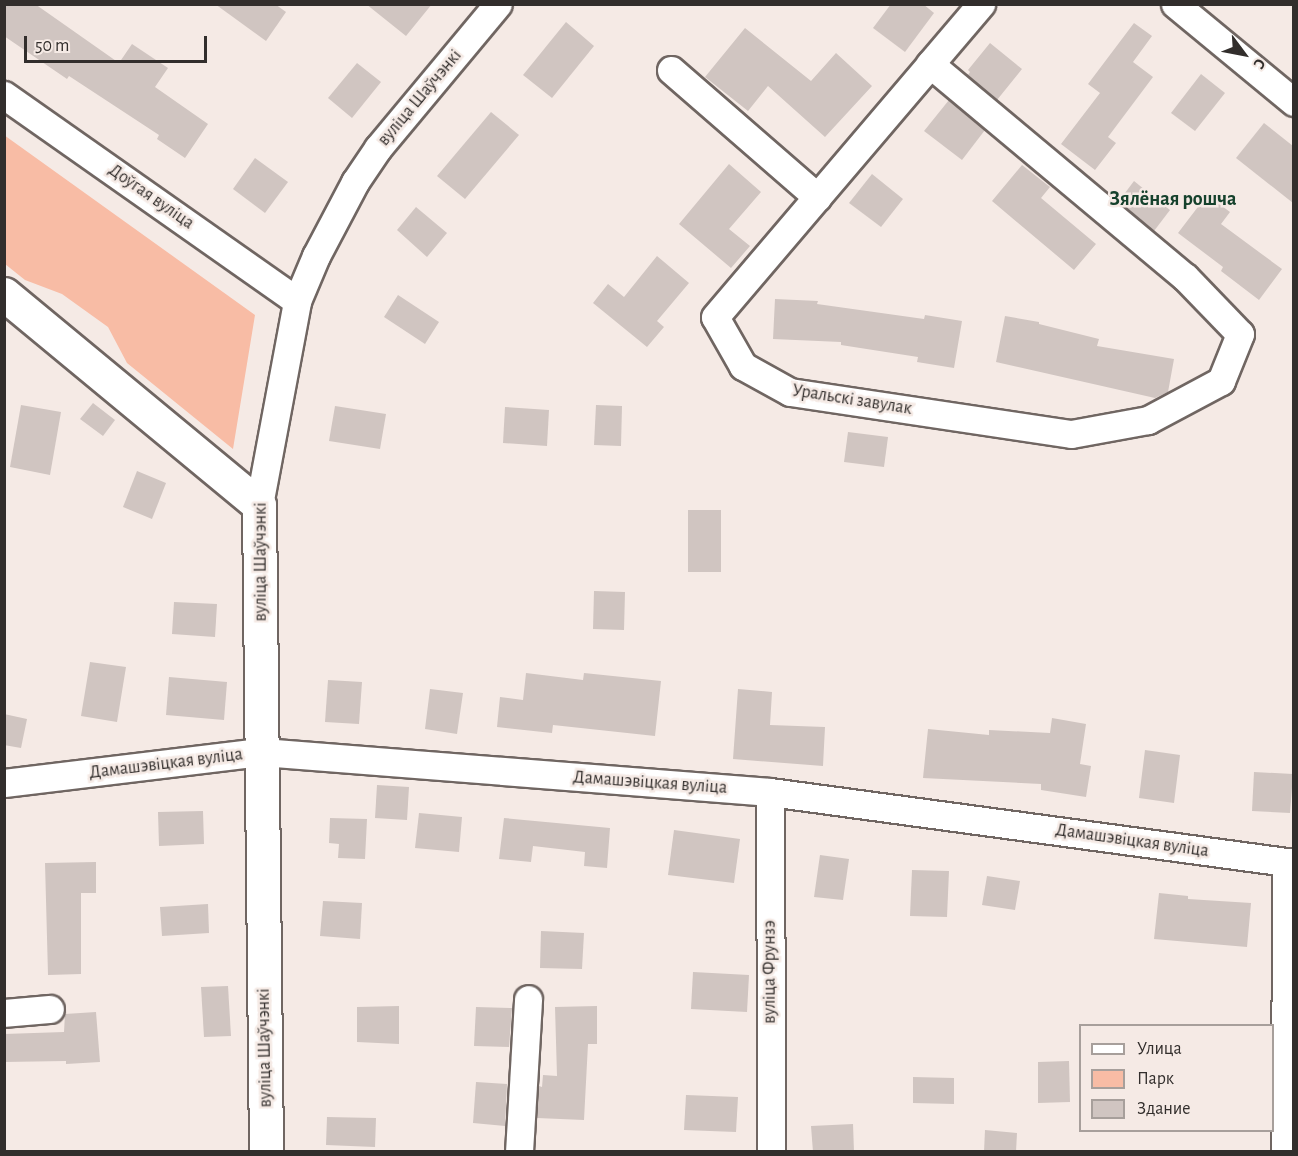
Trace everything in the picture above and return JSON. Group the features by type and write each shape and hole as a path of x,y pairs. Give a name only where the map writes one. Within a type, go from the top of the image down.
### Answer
{"main road":[{"path":"4,294 259,505"},
{"name":"вуліца Шаўчэнкі","path":"259,505 266,1152"}],"street":[{"name":"вуліца Шаўчэнкі","path":"259,505 297,301 316,256 355,182 378,148 498,4"},
{"name":"Уральскі завулак","path":"930,64 1185,278 1240,334 1221,381 1148,420 1071,434 790,392 743,366 715,317 817,197 930,64 981,4"},
{"path":"1175,4 1293,102"},
{"path":"671,70 817,197"},
{"name":"Доўгая вуліца","path":"4,95 297,301"},
{"name":"Дамашэвіцкая вуліца","path":"4,783 262,752 770,792 1290,863"},
{"name":"вуліца Фрунзэ","path":"770,792 771,1152"},
{"path":"1285,1152 1290,863"},
{"path":"519,1152 528,999"},
{"path":"4,1013 50,1009"}],"green space":[{"path":"4,135 255,315 233,449 127,363 108,327 62,294 25,280 5,264"}],"building":[{"path":"4,4 35,4 119,63 132,44 168,68 155,87 208,124 185,158 157,139 159,135 69,76 67,79 4,36"},
{"path":"215,4 275,4 286,12 266,41"},
{"path":"366,4 432,4 406,36"},
{"path":"891,4 923,4 934,13 905,52 873,28"},
{"path":"566,22 594,46 552,98 523,75"},
{"path":"1134,23 1152,36 1133,62 1153,77 1108,137 1116,143 1095,170 1061,144 1100,93 1088,84"},
{"path":"745,28 811,81 836,53 872,86 825,137 768,86 748,111 705,77"},
{"path":"990,43 1022,69 997,100 968,75 970,72 968,70"},
{"path":"357,63 381,82 352,118 328,98"},
{"path":"1201,74 1225,93 1195,131 1171,113"},
{"path":"949,100 985,130 962,160 924,131"},
{"path":"491,112 519,135 465,199 437,176"},
{"path":"1264,123 1293,146 1293,203 1236,158"},
{"path":"255,158 288,182 265,213 233,189"},
{"path":"729,164 761,192 729,229 750,246 731,268 679,224"},
{"path":"1022,165 1050,187 1041,198 1096,244 1074,270 992,201"},
{"path":"872,174 903,199 881,227 849,203"},
{"path":"1134,181 1170,210 1154,231 1119,201"},
{"path":"1207,195 1230,212 1221,224 1282,269 1259,300 1221,271 1223,267 1178,233"},
{"path":"416,207 447,233 427,257 397,230"},
{"path":"657,256 689,283 657,321 664,327 647,347 593,303 608,284 624,297"},
{"path":"398,295 439,322 425,344 384,317"},
{"path":"775,299 818,301 817,304 924,319 925,315 962,321 954,368 917,362 918,357 841,345 841,342 773,339"},
{"path":"1005,316 1039,322 1039,324 1099,339 1097,346 1174,359 1168,392 1155,398 996,362"},
{"path":"93,403 115,420 103,436 80,419"},
{"path":"21,405 61,412 50,475 10,467"},
{"path":"596,405 622,406 621,446 594,445"},
{"path":"335,406 386,414 380,449 329,441"},
{"path":"505,407 549,410 547,446 503,443"},
{"path":"848,432 888,437 884,467 844,462"},
{"path":"137,471 166,483 152,519 123,507"},
{"path":"688,510 721,510 721,572 688,572"},
{"path":"594,591 625,592 624,630 593,629"},
{"path":"174,602 217,604 215,637 172,634"},
{"path":"90,662 126,667 117,722 81,716"},
{"path":"526,673 583,680 584,673 661,681 655,736 553,725 552,733 497,727 500,697 523,700"},
{"path":"169,677 227,682 224,720 166,715"},
{"path":"328,680 362,682 359,724 325,722"},
{"path":"430,689 463,693 457,734 425,729"},
{"path":"738,689 772,692 770,725 825,727 823,766 733,759"},
{"path":"4,714 27,719 21,748 4,745"},
{"path":"1052,718 1086,724 1080,764 1091,766 1086,797 1041,790 1041,784 923,778 928,729 989,735 989,730 1050,733"},
{"path":"1145,750 1180,755 1174,803 1139,798"},
{"path":"1254,772 1293,774 1290,813 1252,811"},
{"path":"377,785 409,787 407,820 375,818"},
{"path":"203,811 204,844 159,846 158,812"},
{"path":"419,813 462,817 459,852 415,848"},
{"path":"330,818 367,819 365,859 338,858 339,844 329,843"},
{"path":"504,818 610,828 607,868 584,866 585,852 533,846 531,862 499,859"},
{"path":"674,830 740,839 734,883 668,875"},
{"path":"820,855 849,859 843,900 814,897"},
{"path":"96,862 96,893 81,893 81,974 48,975 45,863"},
{"path":"912,870 949,871 947,917 910,916"},
{"path":"987,876 1020,881 1015,910 982,905"},
{"path":"1159,893 1188,896 1188,899 1251,903 1247,947 1154,939"},
{"path":"323,901 362,903 360,939 320,936"},
{"path":"208,904 209,933 162,936 160,907"},
{"path":"541,931 584,933 582,969 540,968"},
{"path":"693,972 749,975 747,1012 691,1009"},
{"path":"228,986 231,1036 204,1037 201,987"},
{"path":"399,1006 399,1044 357,1042 357,1007"},
{"path":"597,1006 597,1044 588,1044 584,1120 537,1118 539,1086 542,1087 543,1075 557,1076 555,1007"},
{"path":"476,1007 512,1008 509,1047 474,1046"},
{"path":"96,1012 100,1062 66,1064 66,1061 4,1062 4,1034 64,1032 65,1014"},
{"path":"1069,1061 1070,1102 1038,1103 1038,1062"},
{"path":"913,1077 954,1078 954,1104 913,1103"},
{"path":"476,1082 507,1084 505,1126 473,1123"},
{"path":"686,1095 738,1097 736,1132 684,1130"},
{"path":"327,1117 376,1118 375,1147 326,1145"},
{"path":"853,1124 854,1152 813,1152 811,1126"},
{"path":"985,1130 1017,1133 1016,1152 984,1152"}],"district":[{"name":"Зялёная рошча","path":"1173,199"}]}
